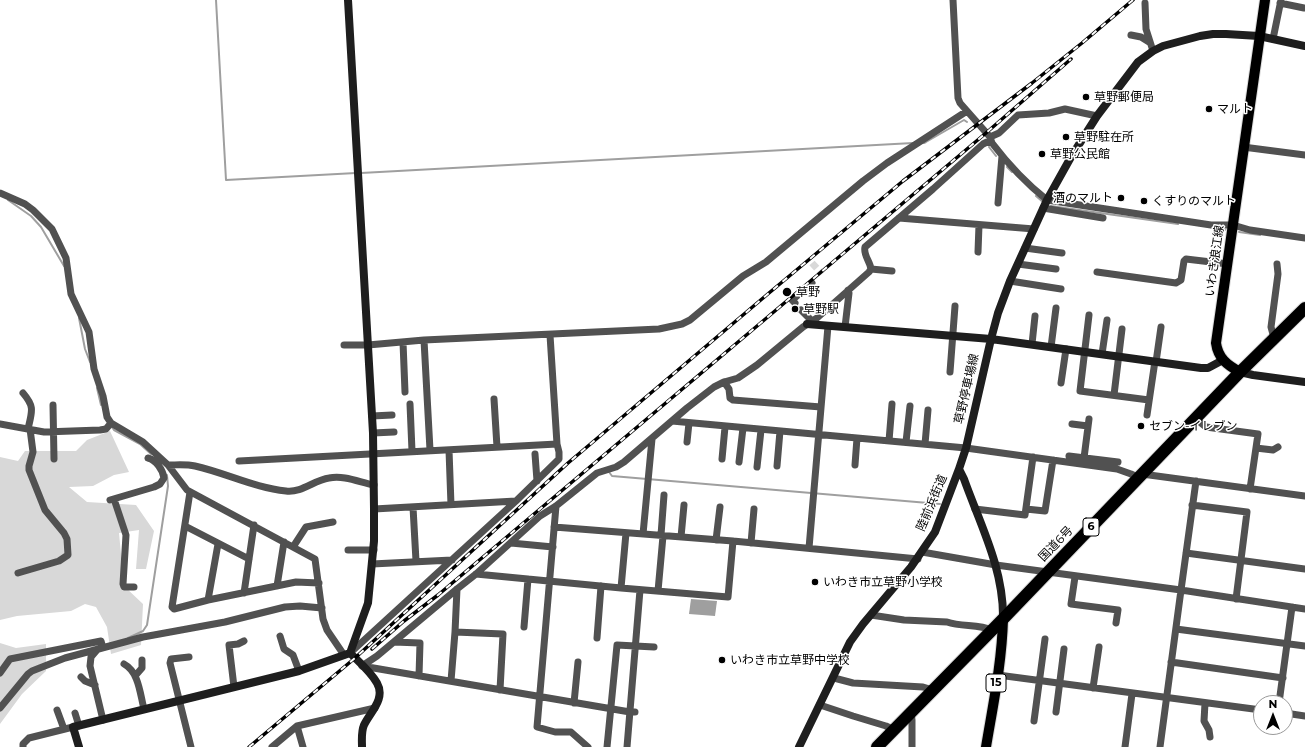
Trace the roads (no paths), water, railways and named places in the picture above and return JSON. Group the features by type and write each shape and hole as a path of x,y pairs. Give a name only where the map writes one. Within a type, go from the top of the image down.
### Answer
{"highway":[{"name":"国道6号","path":"877,747 1003,619 1240,372 1305,308"}],"main road":[{"name":"いわき浪江線","path":"1223,360 1217,350 1216,343 1265,2"},
{"path":"1223,360 1228,365 1240,372"},
{"name":"15","path":"986,747 998,675 1003,619"}],"street":[{"path":"347,654 368,604 374,550 373,433 348,0"},
{"path":"953,0 958,94 960,103 991,140 1002,156 1039,194 1047,200 1211,225 1233,225 1250,230 1305,238"},
{"path":"1273,39 1280,2 1304,8"},
{"path":"1145,3 1143,14 1149,42 1153,51"},
{"path":"1223,360 1208,368 1201,368 991,339 1010,281 1047,200 1074,152 1097,116 1138,62 1153,51 1175,42 1213,34 1259,36 1305,46"},
{"path":"1131,36 1141,37 1149,42"},
{"path":"871,269 864,252 865,248 1018,115 1049,114 1065,109 1097,116"},
{"path":"344,345 368,345 424,340 659,329 682,324 690,320 743,276 766,262 863,181 967,111"},
{"path":"1243,147 1305,155"},
{"path":"998,203 1002,156"},
{"path":"0,193 25,204 33,210 52,229 66,258 71,294 89,332 94,369 110,424 143,442 168,465 190,492 315,559 322,608 327,630 347,654 372,674 380,689 380,696 375,708 364,726 360,747"},
{"path":"1044,208 1102,218"},
{"path":"899,218 1034,229"},
{"path":"978,252 979,225"},
{"path":"1025,248 1062,253"},
{"path":"1097,272 1176,283 1181,280 1184,261 1186,259 1228,264"},
{"path":"1018,264 1056,269"},
{"path":"1274,338 1271,327 1278,274 1277,264"},
{"path":"362,666 377,656 457,588 476,574 540,516 556,506 597,473 616,467 714,387 738,378 810,322 871,269 892,271"},
{"path":"1010,281 1061,288"},
{"path":"795,303 792,300 812,283"},
{"path":"845,327 849,293 848,290"},
{"path":"950,372 955,306"},
{"path":"1051,347 1056,308"},
{"path":"801,310 810,322"},
{"path":"1089,315 1080,391 1149,400"},
{"path":"1032,344 1035,316"},
{"path":"1102,354 1107,320"},
{"name":"草野停車場線","path":"810,322 828,326 991,339 966,448 959,470"},
{"path":"809,548 828,326"},
{"path":"1147,415 1161,327"},
{"path":"1114,395 1120,356 1122,329"},
{"path":"23,747 22,744 29,738 299,671 347,654 452,560 559,459 550,335"},
{"path":"424,340 430,450"},
{"path":"403,342 404,392"},
{"path":"1061,384 1066,349"},
{"path":"1240,372 1253,376 1305,382"},
{"path":"724,382 729,390 730,398 734,400 821,407"},
{"path":"18,573 60,561 68,555 67,539 64,533 45,510 29,470 33,452 29,429 31,404 23,393"},
{"path":"494,400 497,447"},
{"path":"410,404 412,451"},
{"path":"889,441 892,404"},
{"path":"53,405 54,459"},
{"path":"906,442 910,406"},
{"path":"926,444 928,410"},
{"path":"372,416 392,414"},
{"path":"1196,419 1206,427 1258,434 1250,489"},
{"path":"672,421 688,424 966,448 1052,460 1118,462"},
{"path":"1072,424 1089,422 1085,460"},
{"path":"0,424 44,432 100,430 106,429 110,424"},
{"path":"687,442 688,424"},
{"path":"722,460 725,427"},
{"path":"739,462 743,428"},
{"path":"757,467 761,430"},
{"path":"373,433 394,432"},
{"path":"777,466 780,432"},
{"path":"643,534 652,438"},
{"path":"855,465 857,438"},
{"path":"239,461 557,444"},
{"path":"1256,448 1273,450 1278,447"},
{"path":"449,450 451,505"},
{"path":"535,454 537,481"},
{"path":"1069,456 1140,476 1196,481 1305,496"},
{"path":"975,509 1025,515 1033,457"},
{"path":"134,587 124,586 123,584 126,535 112,500 160,484 163,480 162,470 152,459 148,458"},
{"path":"1026,508 1045,511 1052,460"},
{"path":"168,465 186,464 196,466 240,481 284,491 297,491 322,480 336,477 374,485"},
{"path":"959,470 996,565 1004,606 1003,619"},
{"name":"陸前浜街道","path":"799,747 834,678 850,642 863,624 920,556 935,532 959,470"},
{"path":"163,476 174,472"},
{"path":"1160,747 1180,590 1196,481"},
{"path":"190,492 172,607 174,609 208,600 296,582 319,583"},
{"path":"658,591 664,495"},
{"path":"374,509 516,501"},
{"path":"681,537 684,505"},
{"path":"1192,505 1247,512 1236,599"},
{"path":"556,506 551,581 544,637 537,727 555,732 571,732 588,747"},
{"path":"413,507 416,561"},
{"path":"716,540 720,507"},
{"path":"751,543 754,510"},
{"path":"294,547 306,527 333,522"},
{"path":"185,526 249,559"},
{"path":"244,593 254,526"},
{"path":"554,527 920,556 1180,590 1305,609"},
{"path":"621,588 626,532"},
{"path":"476,574 640,590 728,596 733,541"},
{"path":"277,586 284,542"},
{"path":"511,543 553,547"},
{"path":"208,600 218,544"},
{"path":"348,550 374,550"},
{"path":"1186,553 1305,569"},
{"path":"372,564 452,560"},
{"path":"1075,577 1071,604 1118,610 1116,623"},
{"path":"524,627 528,579"},
{"path":"597,638 601,586"},
{"path":"451,681 457,588"},
{"path":"628,747 633,712 635,646 640,590"},
{"path":"0,708 21,681 32,671 65,658 143,637 225,622 285,607 300,606 322,608"},
{"path":"1280,695 1292,607"},
{"path":"871,615 904,620 947,622 986,627 992,630"},
{"path":"1176,629 1305,646"},
{"path":"455,632 503,634 500,690"},
{"path":"280,636 284,649 293,655 299,671"},
{"path":"1034,720 1045,639"},
{"path":"234,687 229,645 238,644 244,640"},
{"path":"0,673 10,660 102,641 100,649 91,657 90,660 94,685 103,720"},
{"path":"394,642 420,643 419,676"},
{"path":"607,747 617,645 654,647"},
{"path":"1093,688 1099,647"},
{"path":"1056,712 1064,649"},
{"path":"189,657 171,659 170,663 192,747"},
{"path":"135,676 142,668 142,660"},
{"path":"574,703 578,662"},
{"path":"1171,662 1283,678"},
{"path":"124,664 129,667 135,676 144,709"},
{"path":"362,666 540,698 633,712"},
{"path":"998,675 1253,709"},
{"path":"82,677 85,681 94,685"},
{"path":"834,678 853,683 923,687 933,690"},
{"path":"1125,747 1132,694"},
{"path":"1205,703 1204,721 1209,730 1210,738"},
{"path":"820,705 886,726 894,730"},
{"path":"272,747 298,726 375,708"},
{"path":"57,710 64,729"},
{"path":"75,713 79,747"},
{"path":"911,713 912,747"},
{"path":"1293,714 1305,716"},
{"path":"298,726 303,747"}],"waterway":[{"path":"216,0 226,180 356,173"},
{"path":"924,143 964,120 967,122"},
{"path":"361,173 913,143"},
{"path":"989,147 996,156"},
{"path":"1007,167 1012,172"},
{"path":"1036,196 1043,202"},
{"path":"8,200 31,216 41,227 64,266"},
{"path":"1051,206 1178,224"},
{"path":"1212,228 1227,230"},
{"path":"1239,232 1260,235"},
{"path":"79,318 85,349 90,362"},
{"path":"97,388 101,405"},
{"path":"111,426 114,430 140,444 151,454"},
{"path":"609,472 612,476 940,504"},
{"path":"128,638 143,631 147,625 168,486 167,475"}],"tunnel":[{"path":"812,263 822,274"}],"railway":[{"path":"249,747 355,658 568,463 769,293 903,181 1032,83 1133,0"},
{"path":"372,649 986,133 1071,59"}],"place":[{"name":"草野郵便局","path":"1086,97"},
{"name":"マルト","path":"1209,109"},
{"name":"草野駐在所","path":"1066,137"},
{"name":"草野公民館","path":"1042,154"},
{"name":"酒のマルト","path":"1121,198"},
{"name":"くすりのマルト","path":"1144,201"},
{"name":"草野","path":"787,292"},
{"name":"草野駅","path":"795,309"},
{"name":"セブン-イレブン","path":"1141,426"},
{"name":"いわき市立草野小学校","path":"815,582"},
{"name":"いわき市立草野中学校","path":"722,660"}]}
